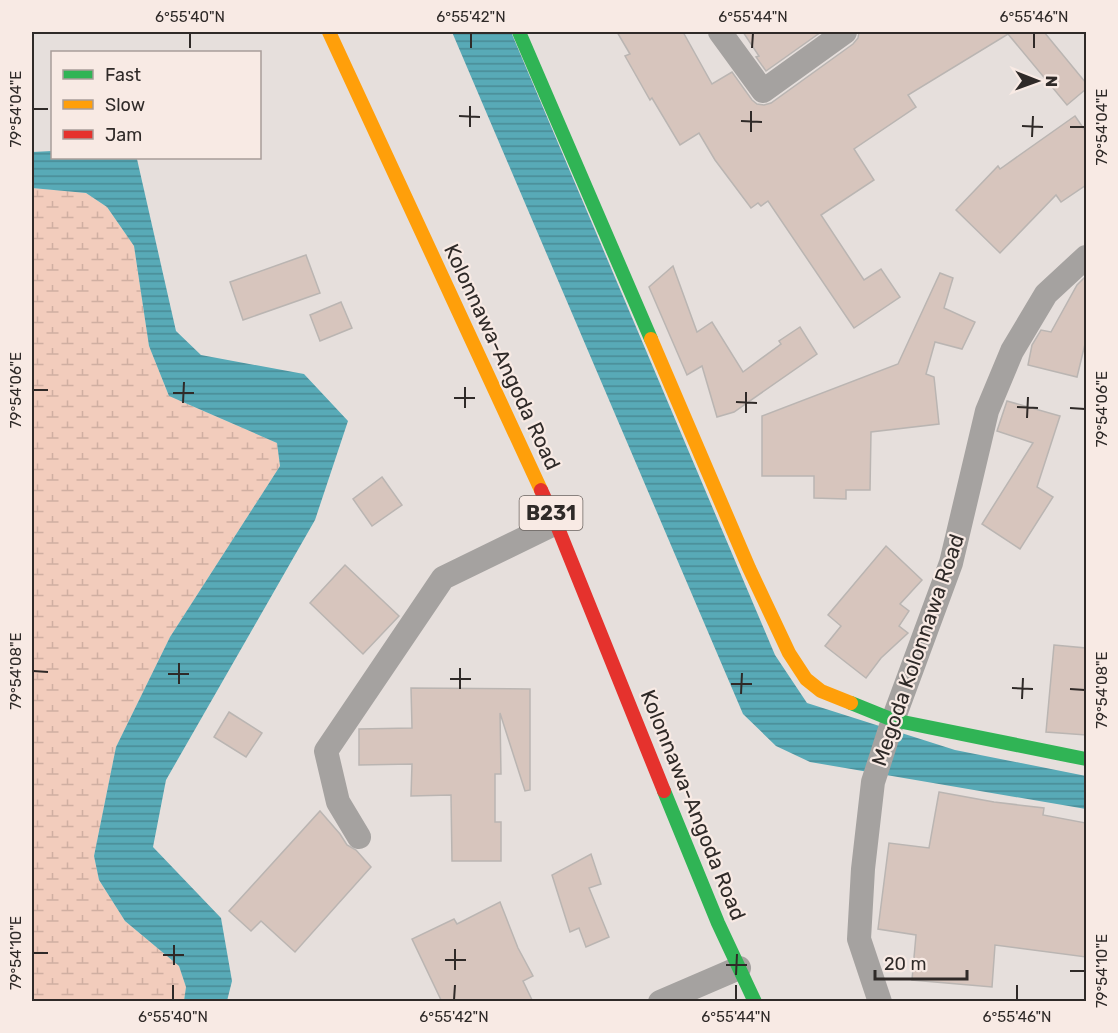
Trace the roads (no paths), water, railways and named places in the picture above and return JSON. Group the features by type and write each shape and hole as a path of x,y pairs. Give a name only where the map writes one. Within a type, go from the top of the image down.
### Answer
{"main road":[{"name":"Kolonnawa-Angoda Road","path":"329,32 556,524 718,923 755,1002"},
{"path":"519,32 745,557 789,652 806,679 821,691 893,720 1086,759"}],"street":[{"path":"720,32 763,91 845,32"},
{"name":"Megoda Kolonnawa Road","path":"880,1002 859,939 863,869 873,782 893,720 951,563 987,411 1012,351 1046,294 1086,257"},
{"path":"359,837 338,802 326,751 443,578 556,524"},
{"path":"660,1002 740,968"}],"water":[{"path":"452,32 511,32 775,655 807,703 955,750 1086,776 1086,809 810,762 776,746 743,714"},
{"path":"51,151 51,159 137,159 176,331 201,355 304,374 348,421 315,520 166,780 153,847 221,918 232,981 227,1001 184,1001 186,987 179,966 125,921 99,880 94,856 116,747 170,637 280,466 277,443 169,396 149,346 134,246 107,207 86,193 32,188 32,152"}]}
